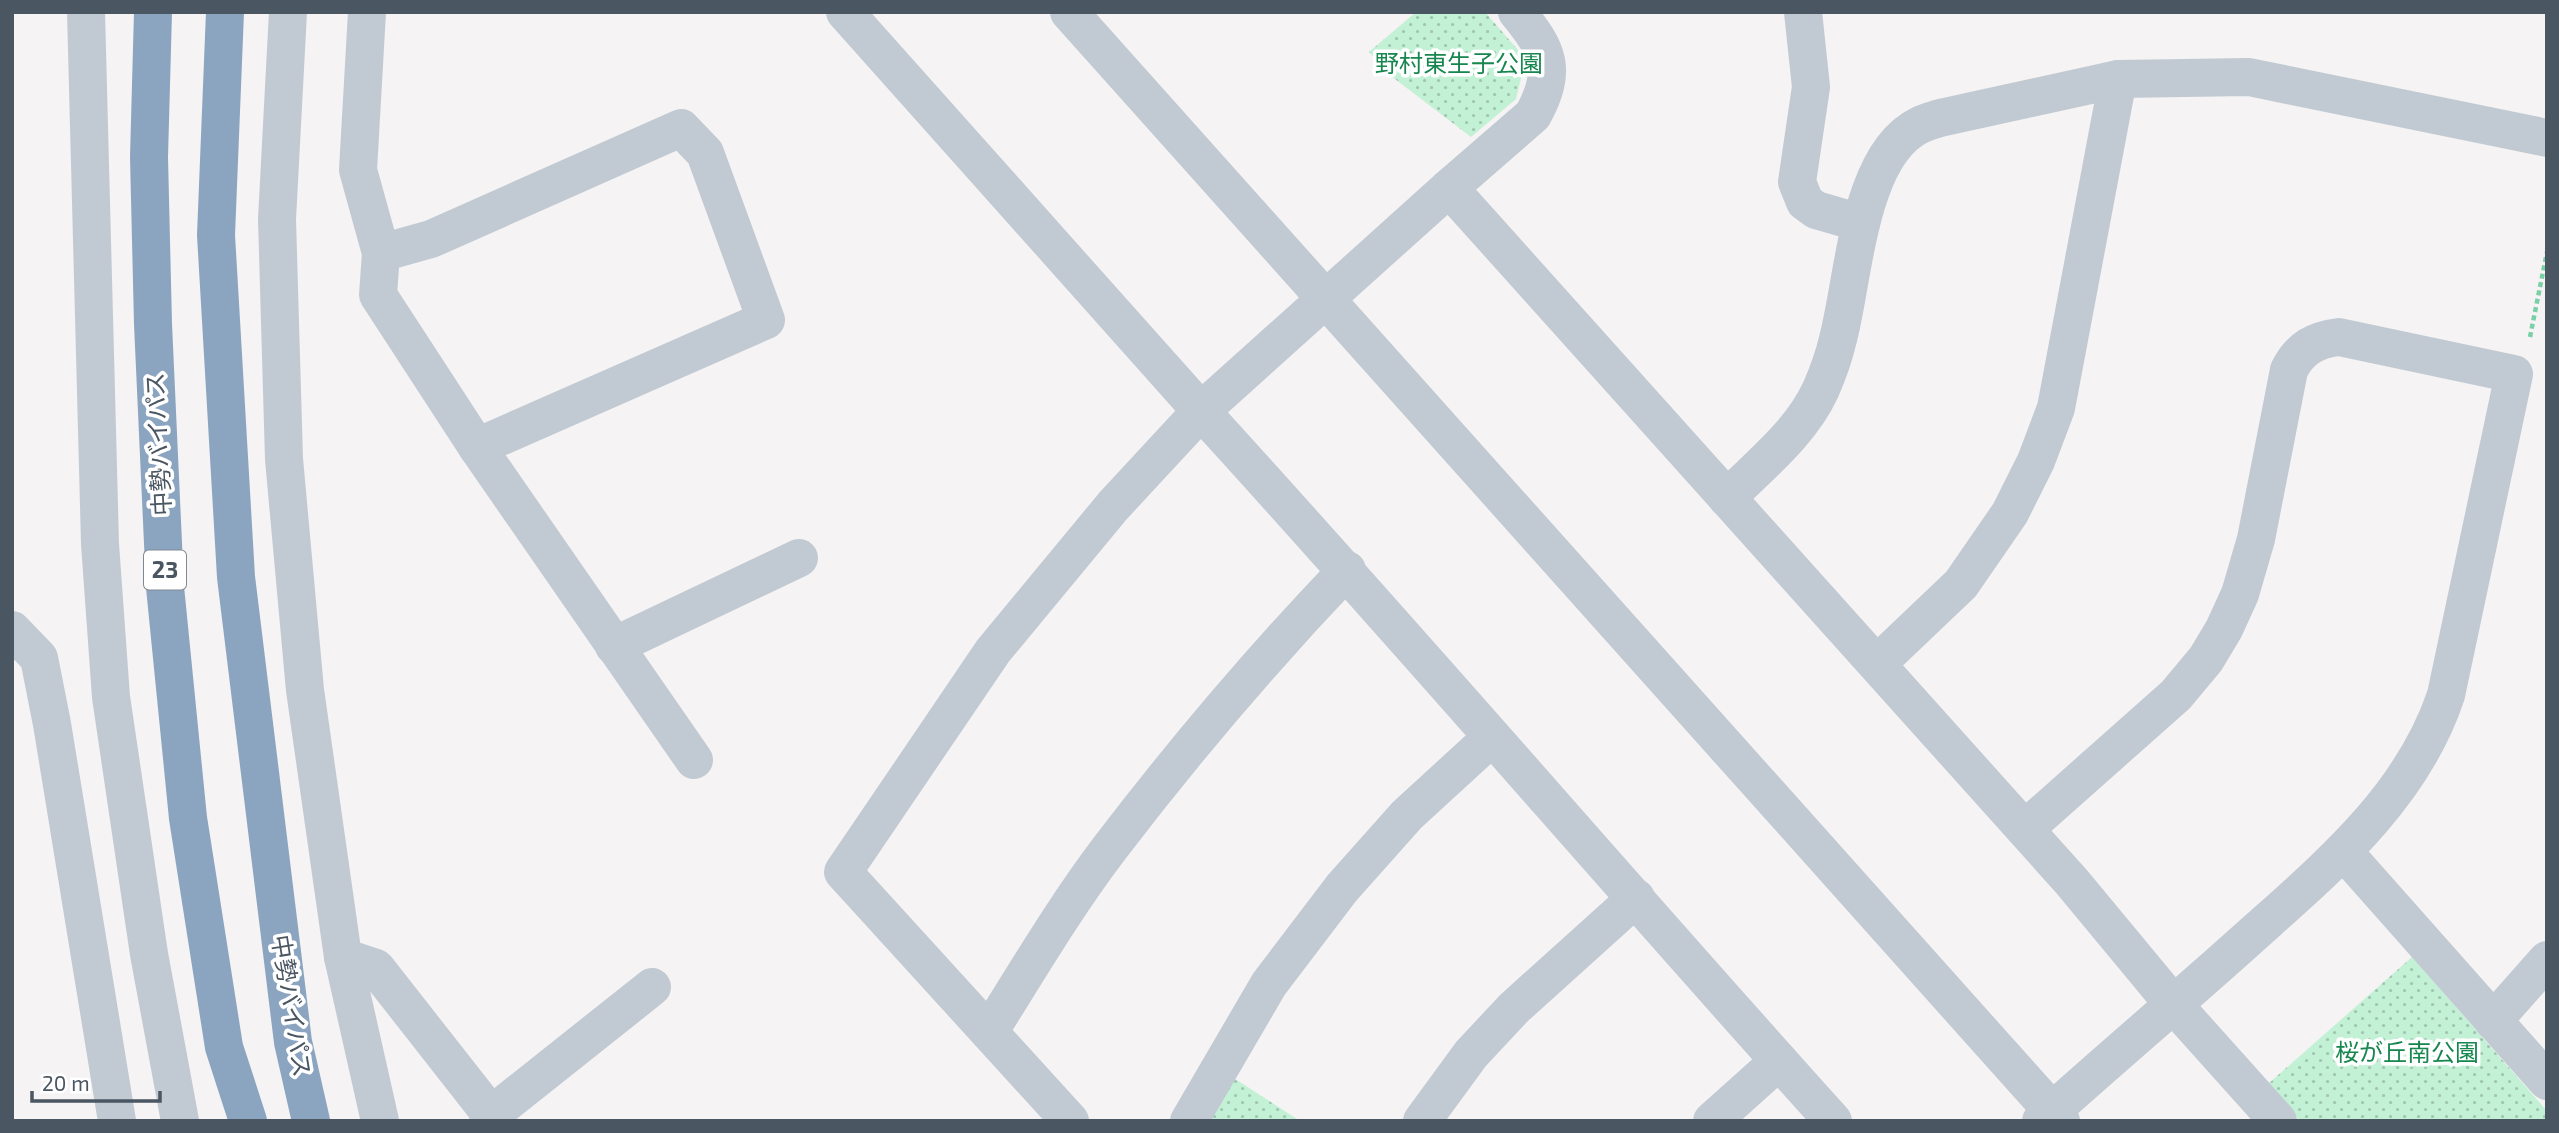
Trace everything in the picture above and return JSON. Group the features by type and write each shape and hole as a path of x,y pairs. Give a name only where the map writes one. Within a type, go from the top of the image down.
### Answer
{"highway":[{"name":"中勢バイパス","path":"153,12 149,157 166,587 192,845 224,1047 248,1121"},
{"name":"中勢バイパス","path":"225,12 216,234 236,577 293,1042 311,1121"}],"street":[{"path":"86,12 100,544 111,697 149,954 180,1121"},
{"path":"288,12 276,219 284,459 305,690 343,957 380,1121"},
{"path":"367,12 358,170 382,253 378,295 478,447 694,760"},
{"path":"845,12 1201,411 1347,570 1491,738 1833,1121"},
{"path":"1069,12 1327,299 2051,1117 2344,852 2404,781 2436,727 2456,655 2514,374 2339,337 2320,339 2295,356 2289,370 2256,539 2239,594 2224,629 2206,659 2176,695 2025,829"},
{"path":"1070,1121 843,872 993,651 1113,506 1201,411 1533,115 1547,81 1547,63 1544,50 1536,36 1517,12"},
{"path":"1803,12 1811,87 1797,182 1805,202 1816,210 1861,223"},
{"path":"1727,498 1804,420 1820,390 1839,338 1861,223 1877,173 1903,138 1919,125 2118,79 2249,77 2547,138"},
{"path":"1877,664 1961,584 2010,513 2036,461 2056,408 2118,79"},
{"path":"382,253 431,239 681,128 705,153 766,320 478,447"},
{"path":"1449,188 2025,829 2174,1005 2278,1121"},
{"path":"614,646 799,558"},
{"path":"989,1032 1067,909 1108,851 1242,687 1347,570"},
{"path":"12,630 39,658 42,671 117,1121"},
{"path":"1189,1121 1269,984 1342,888 1407,815 1491,738"},
{"path":"2344,852 2547,1081"},
{"path":"1422,1121 1471,1054 1514,1008 1636,898"},
{"path":"343,957 376,968 491,1119 652,987"},
{"path":"2493,1021 2547,960"},
{"path":"1712,1121 1779,1061"}],"path":[{"path":"2514,374 2525,363 2547,252"}],"green space":[{"name":"野村東生子公園","path":"1416,12 1485,12 1518,50 1523,70 1516,99 1471,137 1391,76 1369,52"},
{"name":"桜が丘南公園","path":"2412,957 2547,1111 2547,1121 2300,1121 2268,1084"},
{"path":"1229,1075 1300,1121 1205,1121"}]}
